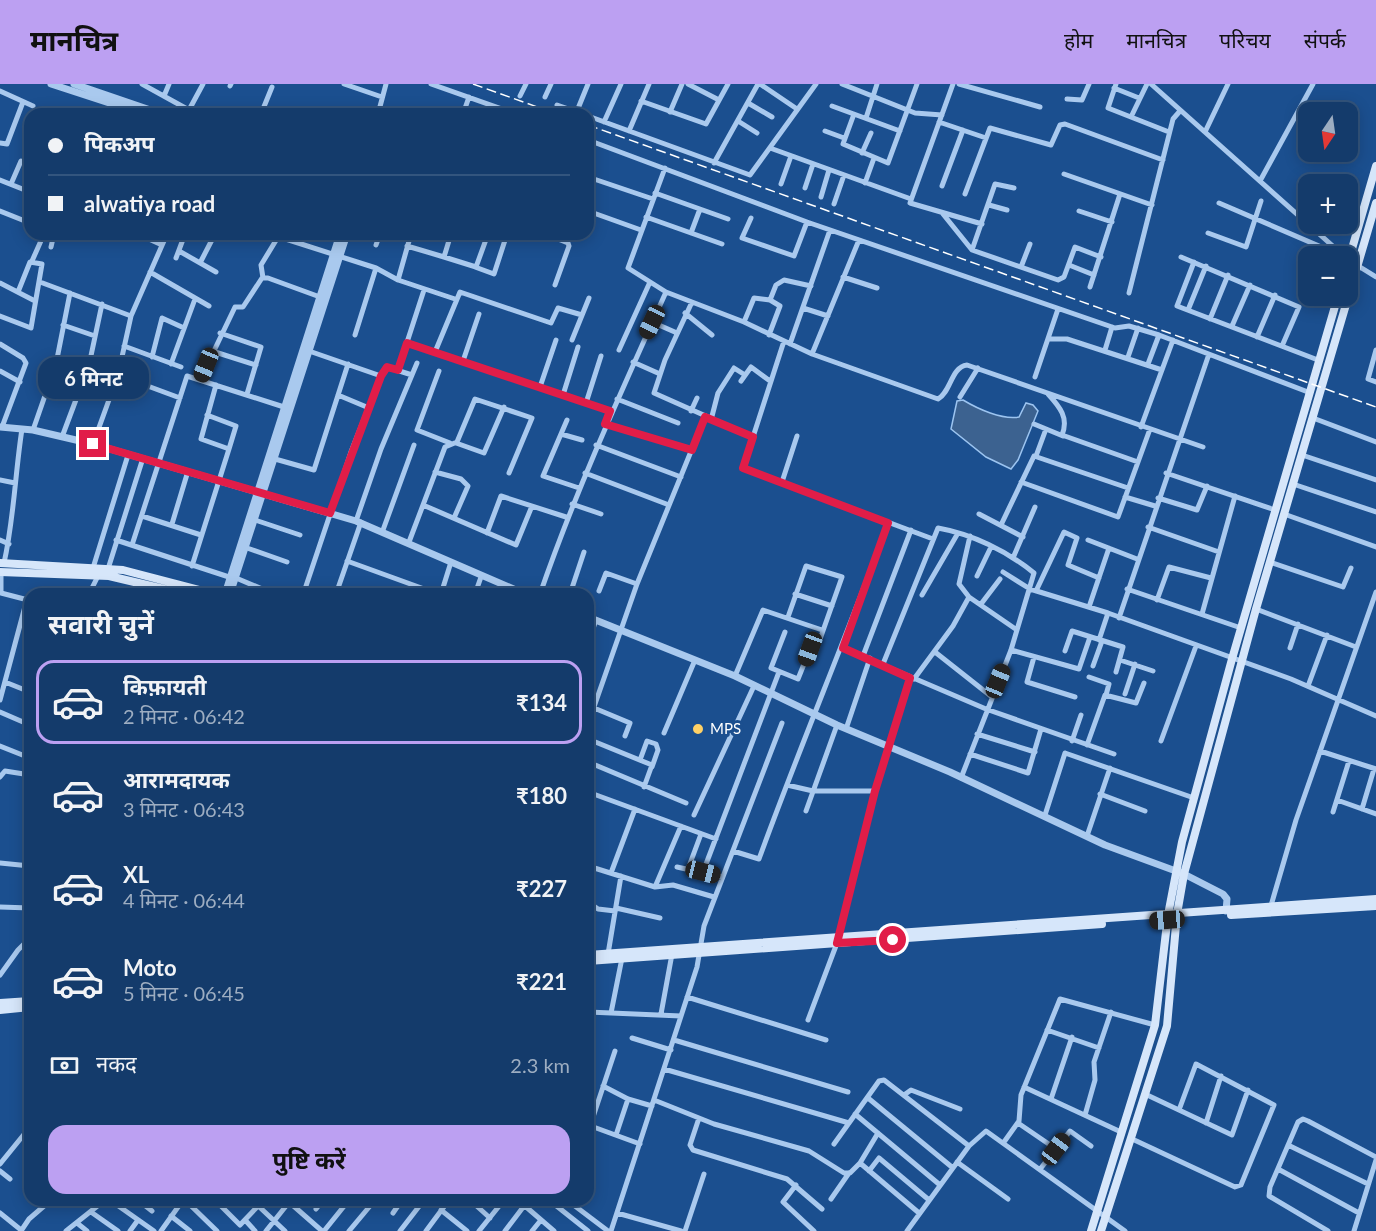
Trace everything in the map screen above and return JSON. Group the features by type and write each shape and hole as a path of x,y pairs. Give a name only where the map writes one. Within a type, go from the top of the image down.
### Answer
{"main road":[{"path":"1352,246 1376,166"},
{"path":"1354,246 1376,203"},
{"path":"1101,1231 1169,1012 1175,871 1232,659 1335,306"},
{"path":"1091,1231 1155,1025 1172,917 1241,662 1313,418 1337,306"},
{"path":"2,563 100,570 171,588"},
{"path":"1,572 100,570 136,580 182,588"},
{"path":"594,960 699,949 1269,910 1376,899"},
{"path":"1172,917 1226,911 1376,906"},
{"path":"594,955 672,952"},
{"path":"0,1003 24,1001"},
{"path":"0,1010 24,1007"}],"street":[{"path":"51,84 67,87 126,108"},
{"path":"74,84 144,108"},
{"path":"142,84 154,87 184,108"},
{"path":"164,96 170,84"},
{"path":"192,108 203,84"},
{"path":"344,84 382,97"},
{"path":"379,108 386,84"},
{"path":"431,84 499,107"},
{"path":"520,96 526,84"},
{"path":"545,97 551,84"},
{"path":"581,108 588,84"},
{"path":"604,122 621,84"},
{"path":"628,132 649,84"},
{"path":"670,112 682,84"},
{"path":"688,84 719,100"},
{"path":"642,101 706,123 728,84"},
{"path":"714,163 759,84 797,109"},
{"path":"594,118 750,175 816,84"},
{"path":"845,84 908,110 942,115"},
{"path":"866,118 877,84"},
{"path":"854,114 844,138 844,146 889,162 917,84"},
{"path":"953,84 911,199 912,204 982,224"},
{"path":"959,84 1040,107"},
{"path":"1067,99 1082,100 1089,84"},
{"path":"1131,117 1139,98 1149,84 1298,217"},
{"path":"1205,132 1228,84"},
{"path":"1260,181 1313,84"},
{"path":"1139,98 1115,86 1108,108 1169,132"},
{"path":"263,108 272,87"},
{"path":"0,91 33,105"},
{"path":"465,108 469,97"},
{"path":"0,143 8,144 23,102"},
{"path":"748,103 772,117"},
{"path":"557,105 566,108"},
{"path":"832,106 900,131"},
{"path":"1129,292 1169,132 1174,116 1180,111"},
{"path":"738,122 757,133"},
{"path":"939,122 986,138"},
{"path":"965,194 990,128 1051,145 1063,124 1163,160"},
{"path":"942,186 963,130"},
{"path":"825,131 844,138"},
{"path":"862,153 871,133"},
{"path":"594,142 807,222 1112,327 1138,328 1159,335 1308,392"},
{"path":"770,148 911,199"},
{"path":"781,184 791,156"},
{"path":"865,183 874,158"},
{"path":"11,184 21,160"},
{"path":"805,188 813,164"},
{"path":"665,168 628,268 666,292 744,322 812,354 938,399 943,396 961,366 978,369 1203,447"},
{"path":"820,197 830,170"},
{"path":"1064,174 1152,205"},
{"path":"834,204 844,176"},
{"path":"594,179 728,219"},
{"path":"0,180 24,189"},
{"path":"972,250 996,182 1014,188"},
{"path":"1090,287 1120,194"},
{"path":"1208,233 1245,248 1261,201"},
{"path":"1219,203 1313,246"},
{"path":"989,205 1007,210"},
{"path":"691,233 700,209"},
{"path":"1079,211 1112,222"},
{"path":"1,213 24,221"},
{"path":"594,213 641,230"},
{"path":"944,214 972,250 1061,280 1075,247 1101,257"},
{"path":"646,217 722,244"},
{"path":"751,218 742,238 794,256 807,222"},
{"path":"830,230 803,308 770,381 743,468 933,539"},
{"path":"1302,241 1306,234"},
{"path":"1316,234 1330,246"},
{"path":"18,292 41,240"},
{"path":"51,248 53,240"},
{"path":"151,240 162,245"},
{"path":"93,444 118,375 130,316 164,240"},
{"path":"176,258 183,240"},
{"path":"200,262 212,240"},
{"path":"200,380 220,333 236,306 243,307 263,278 260,267 276,240"},
{"path":"287,240 376,268 398,280 455,300"},
{"path":"227,588 275,459 337,256 339,240"},
{"path":"231,588 232,577 247,548 284,407 320,297 344,240"},
{"path":"376,245 378,240"},
{"path":"398,280 409,240"},
{"path":"444,257 449,240"},
{"path":"475,267 486,240"},
{"path":"407,246 495,273 505,240"},
{"path":"555,285 569,246 562,240"},
{"path":"812,354 859,240"},
{"path":"1021,267 1030,244"},
{"path":"179,251 216,272"},
{"path":"1180,257 1228,275 1299,307 1282,346"},
{"path":"0,316 30,329 43,265 32,261"},
{"path":"1194,262 1176,304 1318,360"},
{"path":"1069,265 1094,275"},
{"path":"1188,310 1206,266"},
{"path":"1358,267 1376,277"},
{"path":"355,335 376,268"},
{"path":"150,272 209,306"},
{"path":"1210,319 1228,275"},
{"path":"843,277 877,288"},
{"path":"263,278 320,297"},
{"path":"770,300 776,285 784,280 811,286"},
{"path":"40,282 130,316"},
{"path":"619,350 650,282"},
{"path":"0,284 35,301"},
{"path":"1232,326 1250,285"},
{"path":"398,370 424,290"},
{"path":"435,352 458,293 463,292 551,323 558,308 582,315"},
{"path":"542,588 566,517 610,411 666,292"},
{"path":"33,430 58,357 70,293"},
{"path":"1257,337 1275,295"},
{"path":"572,340 589,298"},
{"path":"744,322 754,298 770,300 780,306 769,334"},
{"path":"171,364 195,299"},
{"path":"692,302 685,313 654,394 753,437"},
{"path":"62,437 89,365 102,304"},
{"path":"803,308 828,316"},
{"path":"1035,377 1058,309"},
{"path":"685,313 711,334"},
{"path":"464,361 479,314"},
{"path":"152,357 162,318 184,328"},
{"path":"652,322 677,333"},
{"path":"63,325 95,336"},
{"path":"1105,350 1112,327"},
{"path":"1128,357 1138,328"},
{"path":"220,333 260,345 261,350 247,394"},
{"path":"1148,364 1159,335"},
{"path":"1049,339 1067,339 1128,357 1162,370"},
{"path":"540,387 556,340"},
{"path":"1141,427 1173,340"},
{"path":"407,343 610,411"},
{"path":"0,354 2,345 26,360 20,382 1,427 33,430 93,444 330,513 383,530 481,577 509,588"},
{"path":"124,346 181,368"},
{"path":"563,395 578,347"},
{"path":"1376,350 1368,378 1376,382"},
{"path":"212,351 256,365"},
{"path":"309,351 381,376"},
{"path":"1119,618 1155,506 1209,354"},
{"path":"58,357 89,365 180,398"},
{"path":"586,403 601,357"},
{"path":"633,362 660,374"},
{"path":"338,588 381,449 417,363"},
{"path":"275,459 314,470 348,364"},
{"path":"306,586 330,513 381,376 387,367 412,375"},
{"path":"626,736 630,723 594,708 637,584 669,504 718,393 734,368 743,378 751,367 770,381"},
{"path":"960,397 978,369"},
{"path":"0,371 20,382"},
{"path":"439,371 417,430 484,453 504,407"},
{"path":"132,545 187,376 284,407"},
{"path":"216,385 202,440 229,449"},
{"path":"1047,392 1064,417 1066,426 1063,436"},
{"path":"338,395 369,408"},
{"path":"409,542 445,447 453,443 475,399 532,418 509,473"},
{"path":"616,399 678,423"},
{"path":"691,411 697,399"},
{"path":"192,566 236,426 207,415"},
{"path":"1313,418 1376,442"},
{"path":"567,420 543,476 579,488"},
{"path":"605,424 692,450"},
{"path":"1034,424 1138,462"},
{"path":"22,429 9,544 2,563 1,593 24,599"},
{"path":"1001,525 1032,458 1036,456 1046,429"},
{"path":"1021,482 1117,517 1150,429"},
{"path":"561,434 582,440"},
{"path":"782,482 798,436"},
{"path":"383,530 414,445"},
{"path":"596,445 681,477"},
{"path":"100,570 128,455"},
{"path":"1302,455 1376,480"},
{"path":"1036,456 1128,488"},
{"path":"92,588 116,540 143,458"},
{"path":"172,524 188,471"},
{"path":"435,472 461,479 468,486 454,518"},
{"path":"585,473 669,504"},
{"path":"1166,474 1275,510"},
{"path":"0,480 15,483"},
{"path":"1293,484 1376,513"},
{"path":"1158,498 1195,510 1198,508 1206,486"},
{"path":"487,533 501,496 566,517"},
{"path":"1202,614 1235,496"},
{"path":"1125,497 1155,506"},
{"path":"572,504 602,514"},
{"path":"423,505 516,545 532,506"},
{"path":"1013,558 1035,507"},
{"path":"979,514 1023,537"},
{"path":"1284,514 1376,547"},
{"path":"142,516 201,535"},
{"path":"255,520 300,535"},
{"path":"733,851 759,859 843,648 888,523"},
{"path":"1148,527 1219,552"},
{"path":"884,664 938,528 970,536 1013,558 1034,573 1011,650 961,778"},
{"path":"863,656 911,530"},
{"path":"922,595 958,532"},
{"path":"1036,591 1064,532 1077,538 1068,565 1099,578"},
{"path":"970,536 959,581 969,597 1017,630"},
{"path":"0,540 9,544"},
{"path":"116,540 259,588"},
{"path":"1088,540 1137,559"},
{"path":"977,576 991,547"},
{"path":"247,548 287,562"},
{"path":"1089,607 1109,548"},
{"path":"572,588 584,552"},
{"path":"347,561 423,588"},
{"path":"442,588 451,562"},
{"path":"1270,562 1343,587 1351,568"},
{"path":"788,617 807,565 841,576 819,642"},
{"path":"1157,600 1169,567 1211,578"},
{"path":"1003,572 1030,589 1089,607 1308,686 1376,716"},
{"path":"599,591 605,573 637,584"},
{"path":"477,588 481,577"},
{"path":"981,604 1000,579"},
{"path":"1127,589 1241,628"},
{"path":"1269,910 1337,700 1376,592"},
{"path":"795,594 831,606"},
{"path":"808,1020 837,940 887,748 912,678 935,652 969,597"},
{"path":"1256,609 1356,647"},
{"path":"735,676 763,610 822,630"},
{"path":"1093,666 1108,614"},
{"path":"0,700 24,617"},
{"path":"594,626 596,620 735,676 887,748 961,778 1087,836 1184,874 1223,894 1227,899 1226,911"},
{"path":"1290,648 1298,624"},
{"path":"1065,651 1071,631 1123,648 1116,672"},
{"path":"785,632 771,668 799,679 810,649"},
{"path":"1308,686 1327,635"},
{"path":"1011,650 1078,669 1090,637"},
{"path":"1161,741 1197,646"},
{"path":"843,648 986,710 1114,754"},
{"path":"935,652 992,697"},
{"path":"1034,657 1027,682 1075,697"},
{"path":"846,729 870,658"},
{"path":"664,733 695,660"},
{"path":"1120,660 1153,671"},
{"path":"1125,694 1135,664"},
{"path":"703,872 779,672"},
{"path":"1087,745 1109,684 1089,677"},
{"path":"5,682 24,690"},
{"path":"1106,695 1136,703 1144,683"},
{"path":"694,815 754,686"},
{"path":"0,712 24,722"},
{"path":"1072,741 1081,715"},
{"path":"575,1206 609,1231 674,1040 714,897 782,723"},
{"path":"806,811 837,725"},
{"path":"970,754 1027,773 1041,729"},
{"path":"977,734 1035,752"},
{"path":"594,741 652,767"},
{"path":"640,760 647,741 656,744 658,750 644,787"},
{"path":"0,746 24,756"},
{"path":"1320,751 1375,769 1362,809"},
{"path":"1045,815 1064,753 1194,798"},
{"path":"1333,812 1349,760"},
{"path":"594,765 686,803"},
{"path":"1087,836 1110,768"},
{"path":"0,777 6,771 24,774"},
{"path":"787,785 813,791 875,791"},
{"path":"594,794 716,839"},
{"path":"1100,794 1144,811"},
{"path":"1337,800 1376,814"},
{"path":"611,873 634,809"},
{"path":"655,887 681,826"},
{"path":"688,869 701,834"},
{"path":"0,863 24,865"},
{"path":"677,867 722,877"},
{"path":"594,868 655,887 673,885 714,897"},
{"path":"608,954 621,876"},
{"path":"594,906 598,909 660,918"},
{"path":"0,907 24,908"},
{"path":"0,975 24,944"},
{"path":"661,1014 672,952"},
{"path":"610,1013 622,958"},
{"path":"687,998 826,1040"},
{"path":"1004,1142 1018,1123 1018,1103 1060,999 1155,1025"},
{"path":"594,1012 681,1016"},
{"path":"1084,1115 1095,1080 1094,1066 1111,1012"},
{"path":"1047,1029 1099,1047"},
{"path":"1051,1100 1072,1037"},
{"path":"632,1038 670,1050"},
{"path":"674,1040 848,1092"},
{"path":"594,1111 615,1051"},
{"path":"1130,1138 1239,1187 1275,1107 1272,1103 1199,1065 1194,1066 1179,1110"},
{"path":"664,1069 849,1123"},
{"path":"1206,1123 1221,1076"},
{"path":"834,1144 881,1080 904,1095 969,1146"},
{"path":"603,1086 627,1099 653,1103 809,1151 844,1173 849,1173"},
{"path":"1024,1087 1121,1132"},
{"path":"904,1095 911,1090 960,1108"},
{"path":"1145,1094 1232,1135 1248,1090"},
{"path":"868,1098 953,1168"},
{"path":"615,1135 627,1099"},
{"path":"855,1114 940,1185"},
{"path":"699,1118 690,1145 693,1150 776,1176 796,1185 822,1209"},
{"path":"1328,1231 1271,1198 1270,1187 1298,1122 1303,1119 1376,1159 1354,1231"},
{"path":"1018,1123 1056,1149"},
{"path":"594,1127 640,1144"},
{"path":"910,1230 919,1213 969,1146 987,1131 1125,1231"},
{"path":"1041,1168 1070,1131 1091,1146"},
{"path":"831,1199 849,1173 860,1163 878,1133"},
{"path":"0,1164 24,1134"},
{"path":"1288,1145 1368,1184"},
{"path":"869,1171 879,1158 930,1200"},
{"path":"957,1162 1008,1199"},
{"path":"860,1163 919,1213"},
{"path":"1278,1169 1359,1213"},
{"path":"0,1171 10,1179"},
{"path":"617,1213 683,1231 704,1174"},
{"path":"796,1185 783,1202 814,1231"},
{"path":"0,1213 21,1231 29,1219 44,1206"},
{"path":"66,1231 98,1206"},
{"path":"118,1206 154,1231"},
{"path":"146,1206 152,1211"},
{"path":"161,1231 179,1206"},
{"path":"190,1206 217,1231"},
{"path":"221,1206 240,1225 258,1206 285,1231"},
{"path":"266,1231 286,1206"},
{"path":"296,1206 323,1231 344,1206"},
{"path":"315,1209 318,1206"},
{"path":"349,1231 370,1206"},
{"path":"393,1213 398,1206"},
{"path":"400,1231 419,1206"},
{"path":"426,1231 444,1206"},
{"path":"477,1206 490,1218"},
{"path":"479,1231 499,1206"},
{"path":"505,1231 524,1206 554,1231"},
{"path":"557,1206 588,1231"},
{"path":"441,1210 467,1231"},
{"path":"91,1212 118,1231"},
{"path":"171,1216 190,1231"},
{"path":"130,1231 138,1220"},
{"path":"532,1231 541,1220"},
{"path":"246,1221 255,1231"},
{"path":"77,1223 87,1231"},
{"path":"452,1231 457,1224"}],"water":[{"path":"963,400 1005,417 1019,417 1026,403 1033,405 1038,411 1018,460 1011,469 986,457 951,429 957,401"}],"railway":[{"path":"473,84 540,108"},
{"path":"594,127 1376,407"}],"place":[{"name":"MPS","path":"698,729"}],"route":[{"path":"93,444 330,513 381,376 387,367 398,370 407,343 610,411 605,424 665,444 692,450 705,417 753,437 743,468 888,523 843,648 884,664 910,678 875,791 837,943 893,940"}]}
